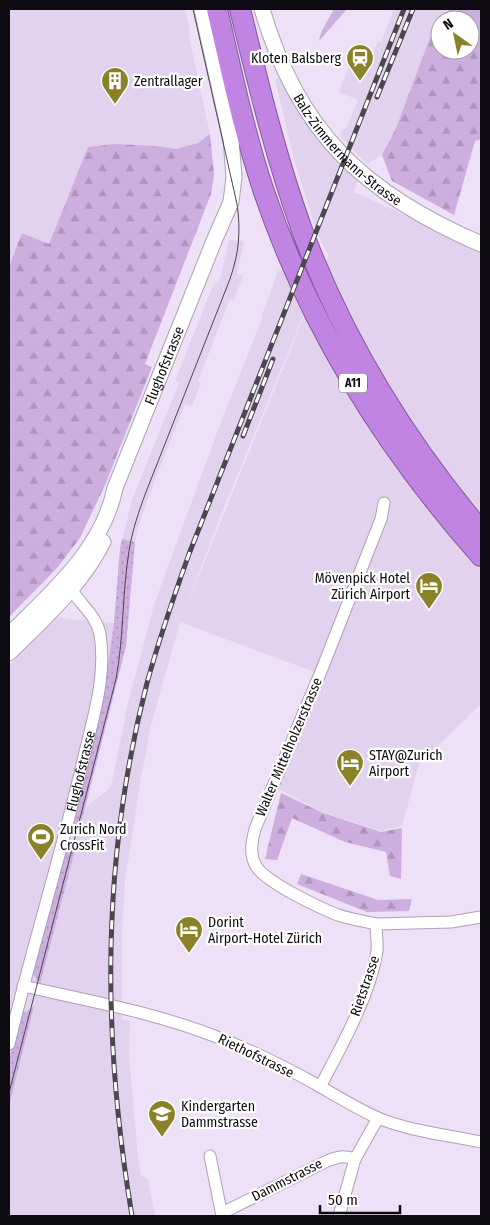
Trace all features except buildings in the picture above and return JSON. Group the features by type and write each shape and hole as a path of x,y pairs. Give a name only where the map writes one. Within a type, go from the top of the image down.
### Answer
{"highway":[{"name":"A11","path":"217,9 244,125 264,190 284,244 316,316 358,392 391,442 441,510 481,556"},
{"name":"A11","path":"240,9 265,111 290,195 303,232 332,300 364,362 395,414 449,490 481,531"}],"main road":[{"name":"Flughofstrasse","path":"68,584 112,503 115,488 231,202 234,176 231,139 202,9"},
{"name":"Balz-Zimmermann-Strasse","path":"262,9 276,52 296,92 312,118 341,154 358,171 393,198 429,220 481,244"},
{"path":"9,635 68,584"},
{"path":"9,652 68,584"}],"street":[{"name":"Walter Mittelholzerstrasse","path":"376,924 338,915 298,896 264,876 256,867 252,857 252,842 255,829 322,669 381,519 384,503"},
{"name":"Flughofstrasse","path":"9,1044 75,793 99,690 103,663 103,651 98,627 68,584"},
{"path":"376,924 451,922 481,916"},
{"name":"Rietstrasse","path":"320,1086 351,1026 369,983 377,950 376,924"},
{"name":"Riethofstrasse","path":"23,986 132,1011 196,1029 252,1052 378,1118 402,1126 481,1142"},
{"path":"339,1216 354,1159 378,1118"},
{"name":"Dammstrasse","path":"210,1156 222,1215 326,1160 338,1156 354,1159"}],"shaded area":[{"path":"9,9 185,9 210,134 198,143 176,149 115,144 88,147 49,244 23,233 9,267"},
{"path":"394,9 449,9 430,10 430,39 396,128 382,155 367,164 340,136 346,128 358,100 339,92 354,58 365,51 374,52 378,41 381,42"},
{"path":"280,78 312,131 358,180 353,193 481,250 481,704 419,764 402,826 381,831 324,813 279,789 325,676 180,622 151,725 125,881 122,930 122,1019 130,1021 129,1054 138,1158 141,1175 148,1179 155,1216 9,1216 9,666 56,617 114,623 120,549 132,500 179,383 175,381 211,291 215,282 218,283 221,275 229,240 244,241 237,273 243,276 234,300 230,299 198,381 201,383 192,406 185,404 138,528 133,551 126,646 86,807 111,787 128,703 154,605 216,435 263,316 278,271 284,269 304,314 220,517 182,617 329,255 315,226 295,163 275,79"}],"green space":[{"path":"334,9 347,9 319,41 323,29"},
{"path":"481,9 481,139 475,141 454,215 392,181 382,155 396,128 430,39 430,60 480,60 480,10 449,10"},
{"path":"210,134 214,175 211,194 145,364 152,367 105,485 80,538 57,568 9,617 9,267 22,233 49,244 88,147 115,144 176,149 198,143"},
{"path":"122,539 135,542 126,646 80,827 72,825 107,673"},
{"path":"281,793 323,813 381,832 402,828 401,879 390,876 386,852 345,842 292,818 277,860 265,859"},
{"path":"67,841 74,854 40,984 32,972"},
{"path":"301,874 378,900 412,899 409,911 367,912 297,884"},
{"path":"34,1006 9,1106 9,1060 21,1011 26,1012"}],"tram line":[{"path":"9,1093 116,679 130,544 138,514 230,279 237,251 239,233 237,204 193,9"}],"railway":[{"path":"132,1216 115,1082 111,1015 111,949 114,882 121,816 132,750 147,683 189,554 404,9"},
{"path":"377,97 413,9"},
{"path":"243,436 273,359"}],"place":[{"name":"Kloten Balsberg","path":"360,82"},
{"name":"Zentrallager","path":"115,105"},
{"name":"Mövenpick Hotel Zürich Airport","path":"429,610"},
{"name":"STAY@Zurich Airport","path":"350,787"},
{"name":"Zurich Nord CrossFit","path":"41,861"},
{"name":"Dorint Airport-Hotel Zürich","path":"189,954"},
{"name":"Kindergarten Dammstrasse","path":"162,1138"}]}
